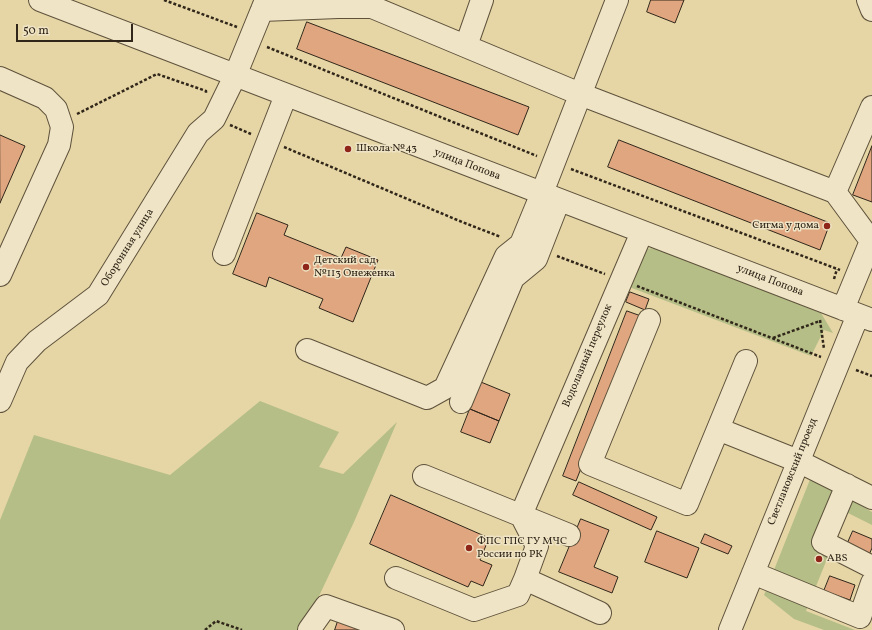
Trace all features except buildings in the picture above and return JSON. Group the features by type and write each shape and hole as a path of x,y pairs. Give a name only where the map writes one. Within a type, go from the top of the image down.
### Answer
{"street":[{"name":"улица Попова","path":"40,0 857,315"},
{"path":"466,46 482,0"},
{"path":"306,350 427,398 445,388 506,256 530,247 550,197 554,163 617,0"},
{"path":"868,0 872,10"},
{"name":"Оборонная улица","path":"0,401 17,362 37,341 98,295 198,133 214,118 235,76 264,5"},
{"path":"264,5 372,8 580,94 835,192 871,240"},
{"path":"0,78 45,98 56,109 62,127 59,145 0,275"},
{"path":"224,254 286,95"},
{"path":"835,192 872,107"},
{"name":"Водолазный переулок","path":"521,515 642,232"},
{"name":"Светлановский проезд","path":"730,630 857,315 856,276 871,240"},
{"path":"461,402 513,278 536,259 530,247"},
{"path":"649,320 590,464 687,504 746,361"},
{"path":"718,429 798,461 872,498"},
{"path":"424,476 569,535"},
{"path":"847,485 823,542 872,567"},
{"path":"396,578 474,610 518,595 537,546 521,515"},
{"path":"753,573 860,617 872,583"},
{"path":"525,579 600,614"},
{"path":"308,630 326,606 392,630"}],"path":[{"path":"164,0 252,33 268,48 554,163 856,276"},
{"path":"60,122 157,74 206,91 207,116 462,222 561,257 872,376"},
{"path":"773,338 820,321"},
{"path":"205,630 216,621 242,630"}],"green space":[{"path":"655,248 821,313 833,333 824,330 811,356 624,285 642,249"},
{"path":"260,401 339,432 319,467 343,474 397,422 354,522 303,630 0,630 0,520 34,435 170,475"},
{"path":"811,477 872,512 872,525 846,512 806,611 855,630 824,630 794,619 764,595"}],"place":[{"name":"Школа №43","path":"348,149"},
{"name":"Сигма у дома","path":"827,226"},
{"name":"Детский сад №113 Онеженка","path":"306,267"},
{"name":"ФПС ГПС ГУ МЧС России по РК","path":"469,548"},
{"name":"ABS","path":"819,559"}]}
